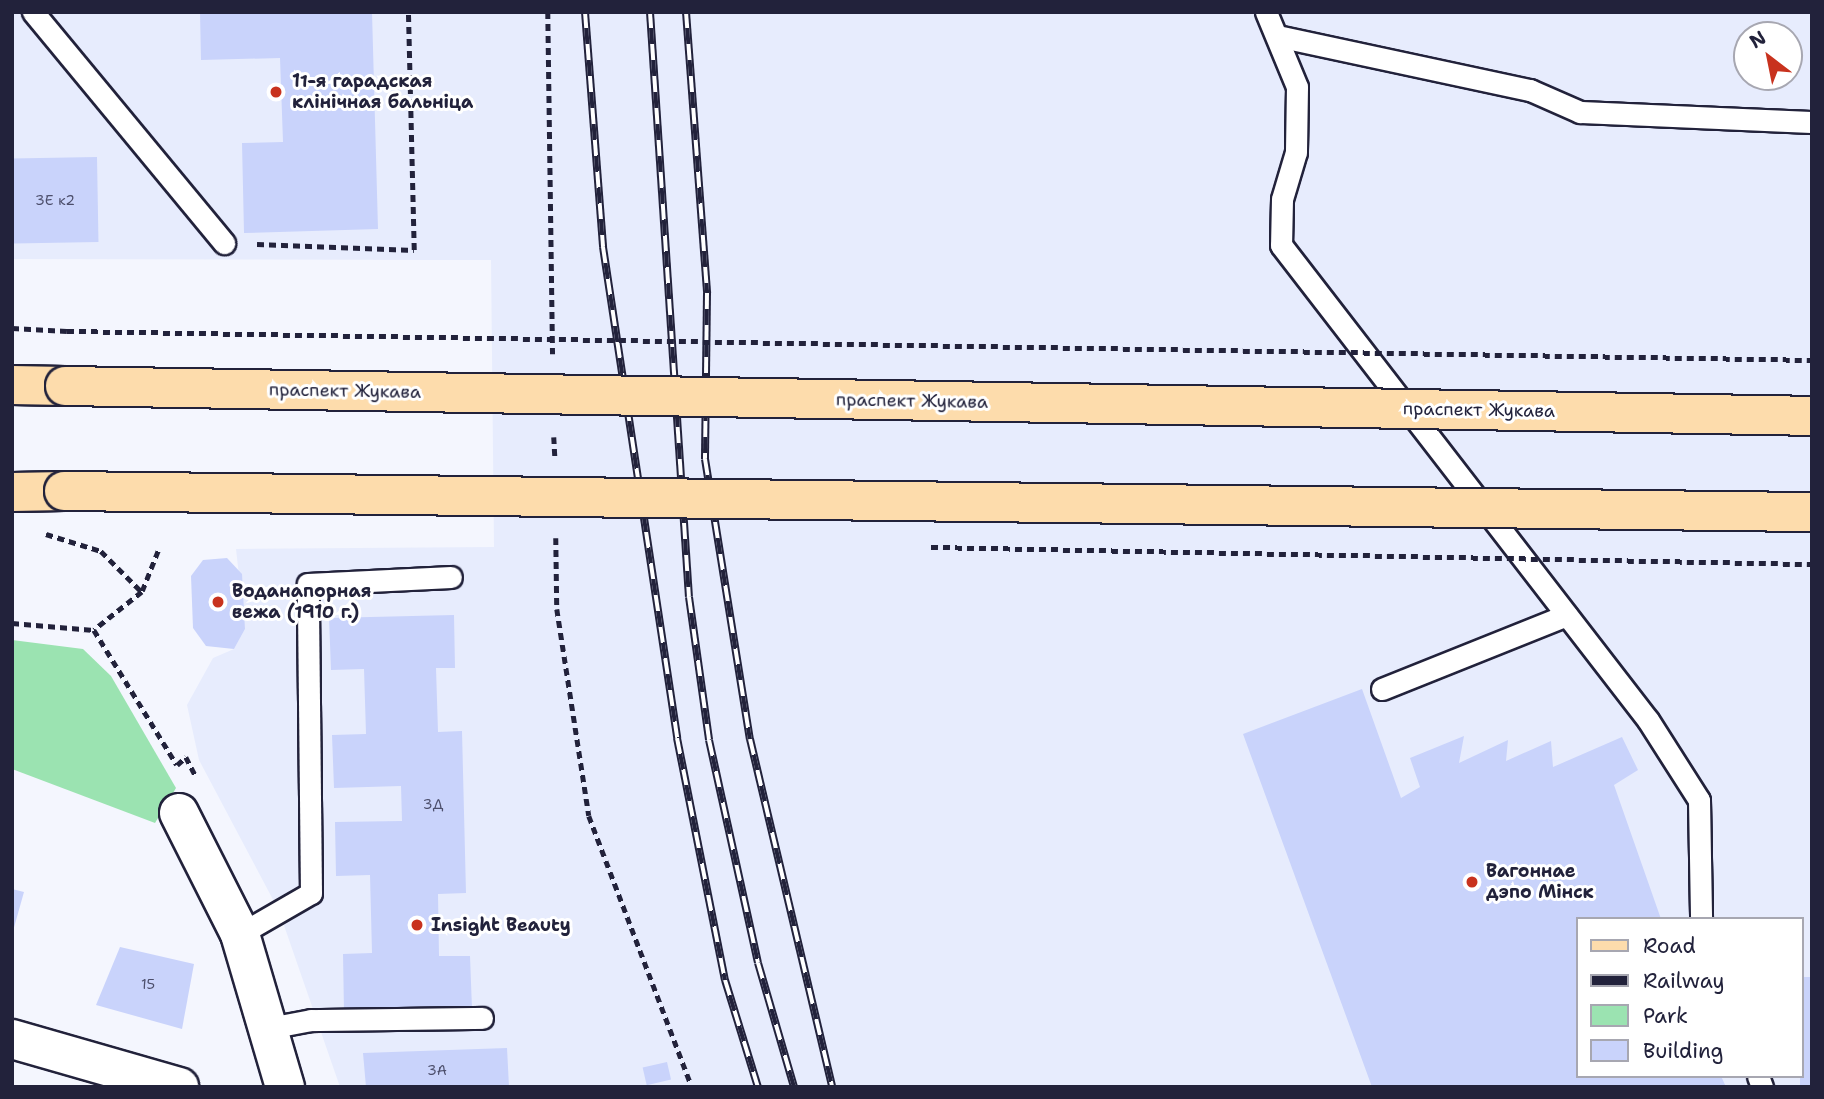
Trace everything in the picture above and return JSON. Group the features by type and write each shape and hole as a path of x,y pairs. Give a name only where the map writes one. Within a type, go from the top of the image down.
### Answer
{"main road":[{"name":"праспект Жукава","path":"12,385 1812,416"},
{"path":"12,492 1812,512"}],"street":[{"path":"178,813 240,934 285,1087"},
{"path":"12,1039 179,1087"}],"lane":[{"path":"33,12 224,243"},
{"path":"1266,12 1282,37 1297,98 1296,152 1282,199 1280,245 1648,720 1699,800 1701,917"},
{"path":"1282,37 1530,90 1580,112 1812,122"},
{"path":"240,934 311,893 308,584 452,577"},
{"path":"1382,689 1567,615"},
{"path":"269,1028 311,1020 482,1018"}],"path":[{"path":"224,243 414,250 408,12"},
{"path":"12,328 1812,360"},
{"path":"41,529 55,541 101,551 142,592"},
{"path":"94,630 142,592 159,548"},
{"path":"589,816 692,1087"}],"shaded area":[{"path":"12,12 1812,12 1812,1087 340,1087 279,911 199,760 187,705 213,658 234,649 245,629 236,549 494,547 491,260 12,259"}],"green space":[{"path":"12,640 83,649 111,676 176,788 155,823 12,769"}],"building":[{"path":"200,12 372,12 378,229 244,233 242,143 283,142 280,58 201,60"},
{"path":"97,157 98,242 13,243 12,158"},
{"name":"Воданапорная вежа (1910 г.)","path":"227,558 242,574 245,629 234,649 206,646 193,628 191,576 203,560"},
{"path":"454,615 455,668 436,668 438,732 462,731 466,893 438,894 439,956 470,956 472,1009 344,1012 343,954 372,953 370,875 336,876 335,822 402,821 401,786 334,788 332,735 366,734 364,669 331,670 329,618"},
{"name":"Вагоннае дэпо Мінск","path":"1362,689 1401,798 1420,787 1410,758 1464,736 1459,763 1508,740 1506,761 1551,741 1553,767 1622,737 1638,770 1614,785 1660,917 1576,917 1576,1078 1722,1078 1726,1087 1372,1087 1243,734"},
{"path":"12,889 24,892 13,931 12,931"},
{"path":"120,947 194,964 182,1029 96,1005"},
{"path":"1803,977 1812,977 1812,1087 1800,1087 1800,1078 1803,1078"},
{"path":"507,1048 509,1087 366,1087 363,1053"},
{"path":"667,1062 671,1080 647,1085 643,1068"}],"railway":[{"path":"585,12 603,247 677,738 725,980 758,1087"},
{"path":"650,12 689,597 709,740 758,963 794,1087"},
{"path":"686,12 707,293 705,459 750,739 832,1087"}],"place":[{"name":"11-я гарадская клінічная бальніца","path":"276,92"},
{"name":"Воданапорная вежа (1910 г.)","path":"218,602"},
{"name":"Вагоннае дэпо Мінск","path":"1472,882"},
{"name":"Insight Beauty","path":"417,925"}]}
